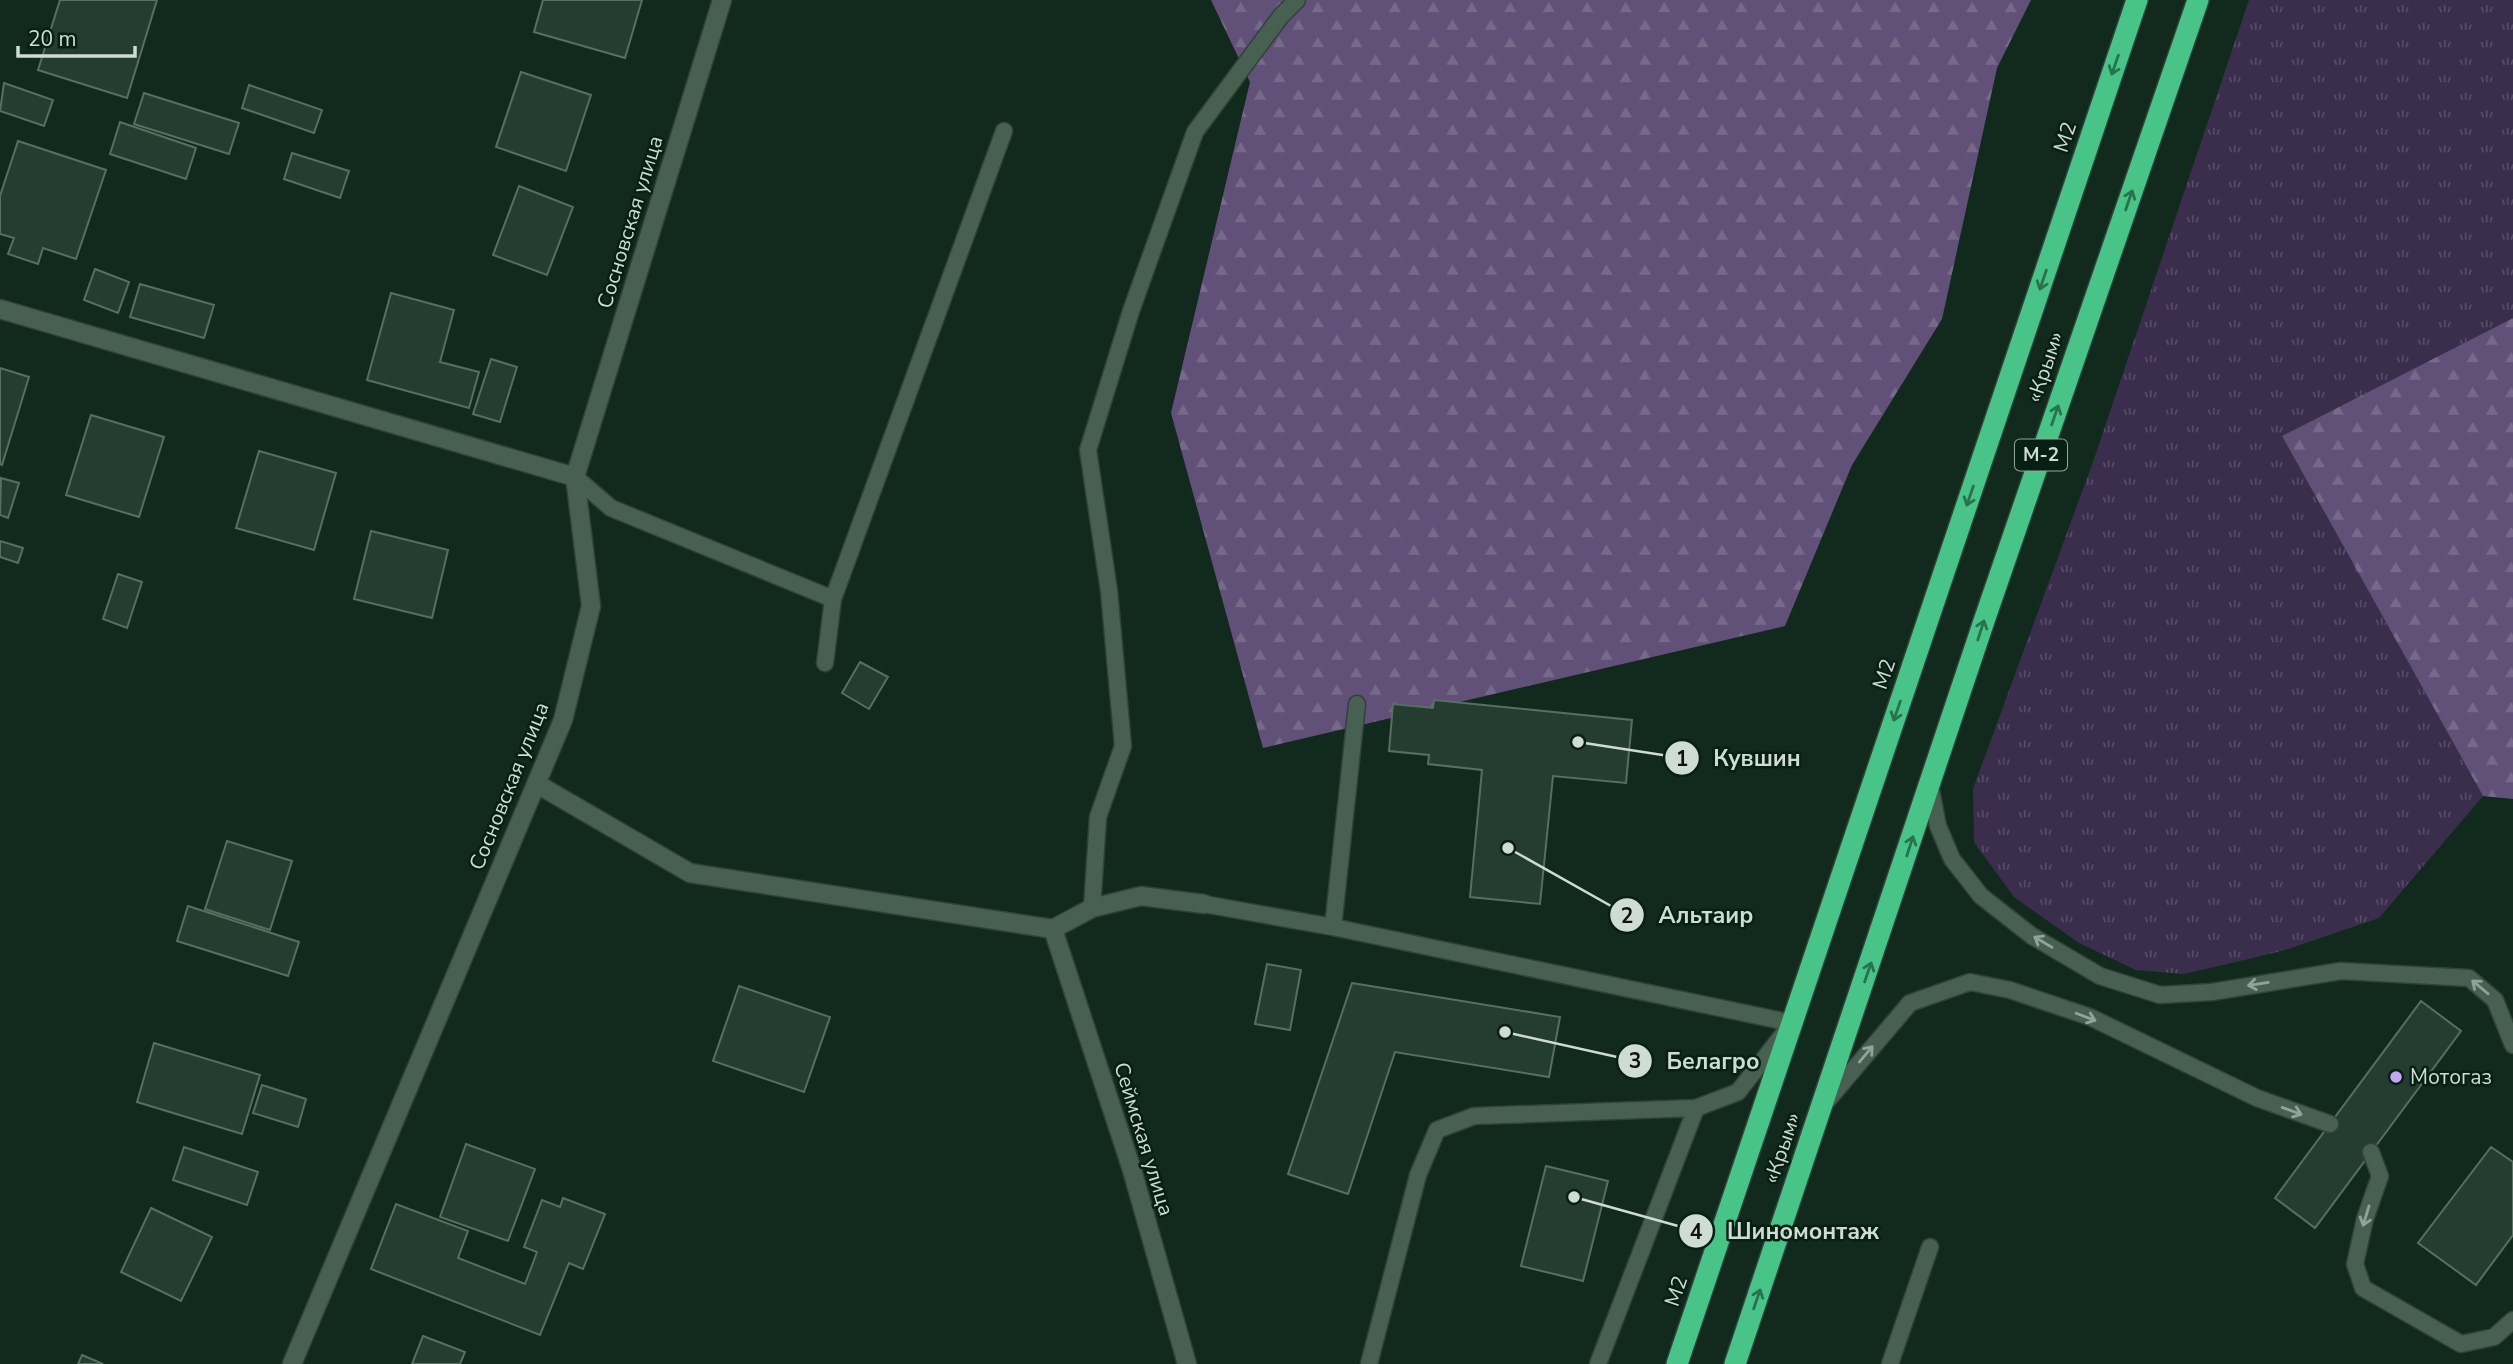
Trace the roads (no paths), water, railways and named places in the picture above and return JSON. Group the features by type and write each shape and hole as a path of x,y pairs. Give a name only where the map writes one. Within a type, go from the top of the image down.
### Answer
{"highway":[{"name":"М2","path":"1677,1364 2137,0"},
{"name":"«Крым»","path":"1735,1364 2198,0"}],"street":[{"name":"Сосновская улица","path":"292,1364 563,720 591,606 575,477 722,0"},
{"path":"0,309 575,477"},
{"path":"537,784 690,873 1053,929 1092,908 1141,896 1204,904"},
{"name":"Сеймская улица","path":"1053,929 1132,1170 1187,1364"}],"lane":[{"path":"1092,908 1098,817 1123,746 1109,592 1088,450 1131,311 1195,132 1281,16 1297,0"},
{"path":"825,663 833,599 1004,131"},
{"path":"575,477 611,508 833,599"},
{"path":"1333,927 1357,704"},
{"path":"1930,785 1938,826 1952,859 1981,896 2032,936 2100,976 2160,995 2212,992 2341,971 2469,978 2495,1000 2513,1045"},
{"path":"1204,904 1333,927 1792,1023 1738,1092 1696,1108 1474,1116 1437,1129 1418,1175 1369,1364"},
{"path":"1822,1107 1910,1003 1970,982 2010,990 2090,1017 2257,1098 2330,1124"},
{"path":"1598,1364 1696,1108"},
{"path":"2371,1152 2380,1176 2365,1219 2355,1264 2363,1288 2461,1344 2494,1337 2513,1320"},
{"path":"1890,1364 1930,1247"}],"place":[{"name":"Кувшин","path":"1578,742"},
{"name":"Альтаир","path":"1508,848"},
{"name":"Белагро","path":"1505,1032"},
{"name":"Мотогаз","path":"2396,1077"},
{"name":"Шиномонтаж","path":"1574,1197"}]}
